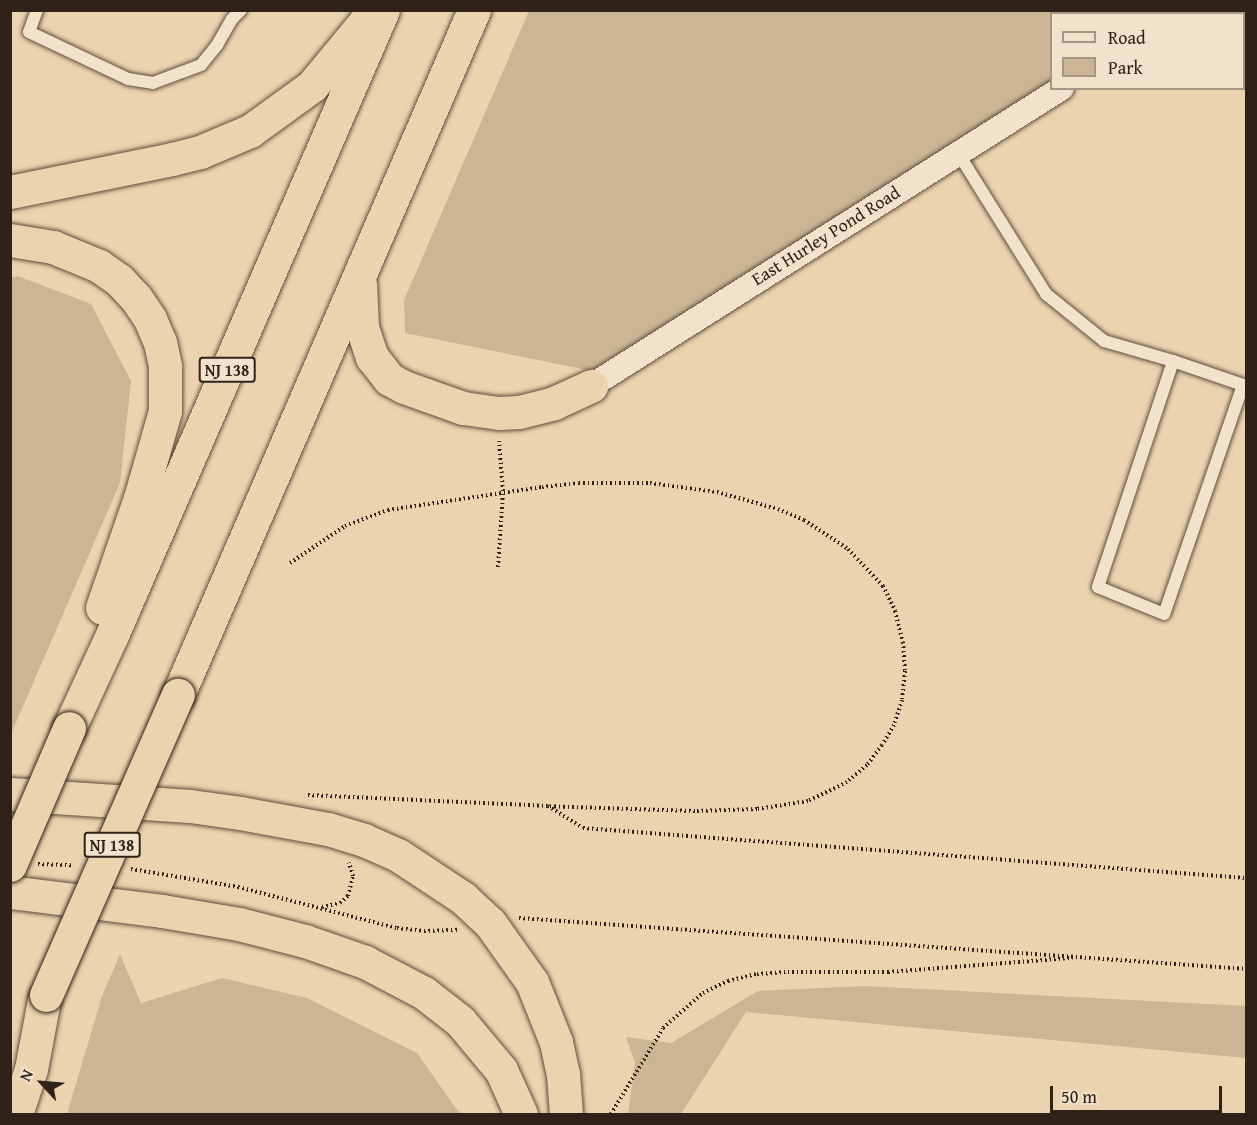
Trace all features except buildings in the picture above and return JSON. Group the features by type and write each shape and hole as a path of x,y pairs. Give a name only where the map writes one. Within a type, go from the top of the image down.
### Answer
{"highway":[{"path":"10,192 200,152 250,131 312,87 373,10"},
{"name":"NJ 138","path":"20,865 74,718 383,10"},
{"name":"NJ 138","path":"10,1076 178,695 474,10"},
{"path":"10,240 76,255 118,280 136,298 150,319 160,342 165,366 165,411 159,435 93,634 74,718"},
{"path":"361,272 359,308 362,327 372,357 389,379 444,403 481,412 500,413 554,403 591,386"},
{"path":"10,794 190,806 328,829 364,840 399,855 463,898 490,923 532,982 547,1012 563,1074 566,1114"},
{"path":"10,892 152,909 239,924 305,940 365,962 414,987 460,1021 501,1070 521,1114"},
{"path":"16,1114 31,1069 45,997"}],"street":[{"name":"East Hurley Pond Road","path":"591,386 1059,90"}],"lane":[{"path":"37,10 29,32 128,79 153,82 173,77 201,64 217,45 232,19 241,10"},
{"path":"958,153 1046,294 1104,340 1173,361 1243,385 1164,614 1098,587 1173,361"}],"path":[{"path":"498,567 503,491 500,413"},
{"path":"290,563 327,536 363,518 415,504 579,483 650,483 717,492 778,509 827,534 867,567 883,586 895,611 903,642 905,671 902,700 894,725 867,765 847,782 808,801 757,809 695,811 301,795"},
{"path":"548,806 583,828 1246,878"},
{"path":"312,906 340,903 352,888 353,876 345,853 328,829"},
{"path":"20,865 79,865"},
{"path":"121,867 238,887 368,921 424,931 448,931 506,919 540,918 1246,969"},
{"path":"611,1114 663,1028 703,993 728,981 757,974 888,972 1086,957"}],"green space":[{"path":"529,11 1198,11 1050,12 1050,89 612,375 405,333 404,300"},
{"path":"18,276 91,304 131,381 120,483 11,734 10,278"},
{"path":"120,954 141,1003 222,978 307,998 417,1053 460,1114 67,1114 102,996"},
{"path":"865,986 1246,1006 1246,1058 746,1012 681,1114 628,1114 635,1063 626,1037 671,1043 758,991"}]}
